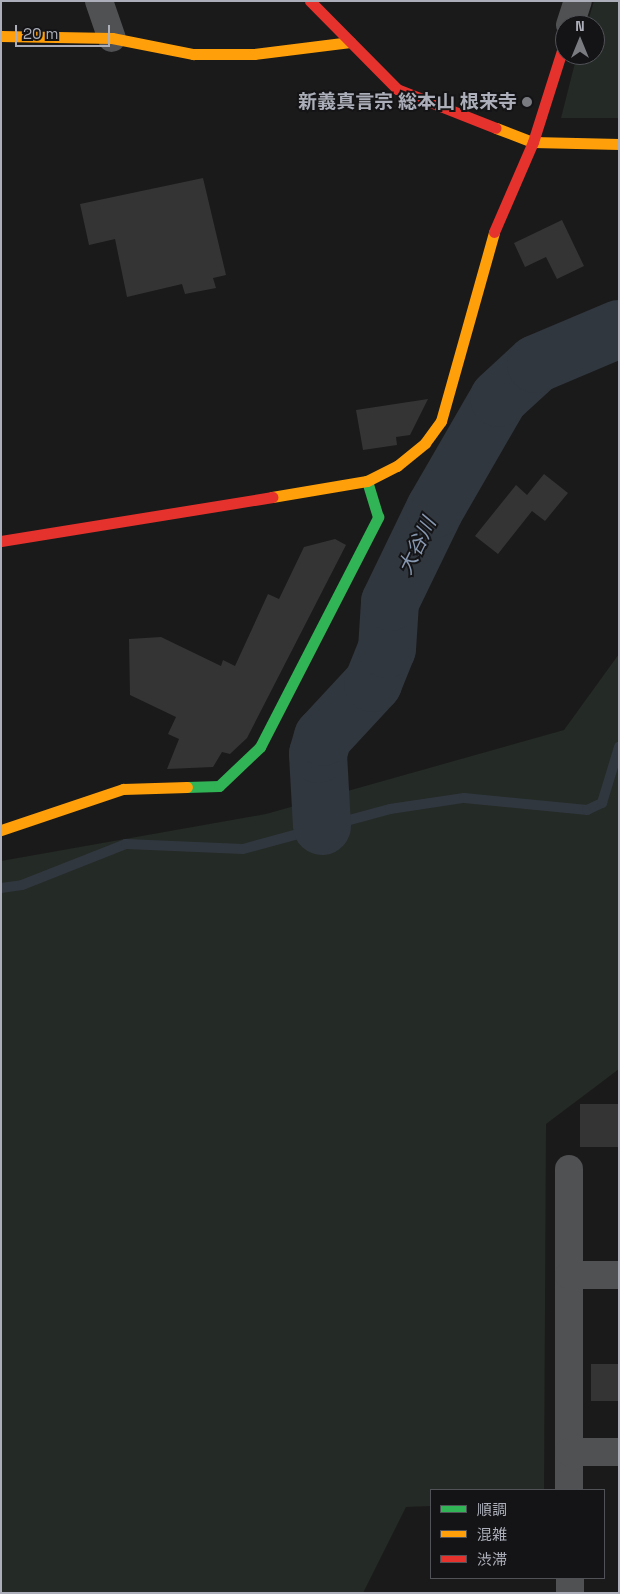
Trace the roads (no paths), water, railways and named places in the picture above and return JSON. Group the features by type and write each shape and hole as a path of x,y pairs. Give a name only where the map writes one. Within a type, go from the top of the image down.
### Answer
{"street":[{"path":"99,1 112,38"},
{"path":"310,1 397,89 532,142 619,144"},
{"path":"573,15 578,1"},
{"path":"1,36 112,38 193,54 254,54 350,42"},
{"path":"1,541 367,481 397,466 426,443 441,421 494,229 532,142 557,65"},
{"path":"1,830 123,789 219,786 260,747 378,517 367,481"},
{"path":"569,1169 569,1489"},
{"path":"569,1275 619,1275"},
{"path":"569,1452 619,1452"},
{"path":"570,1579 570,1593"}],"waterway":[{"name":"大谷川","path":"322,826 318,754 323,737 373,683 387,649 390,602 435,509 499,398 536,364 619,329"},
{"path":"1,888 22,885 126,844 243,849 390,809 464,798 587,810 602,803 619,747"}],"place":[{"name":"新義真言宗 総本山 根来寺","path":"527,102"}]}
